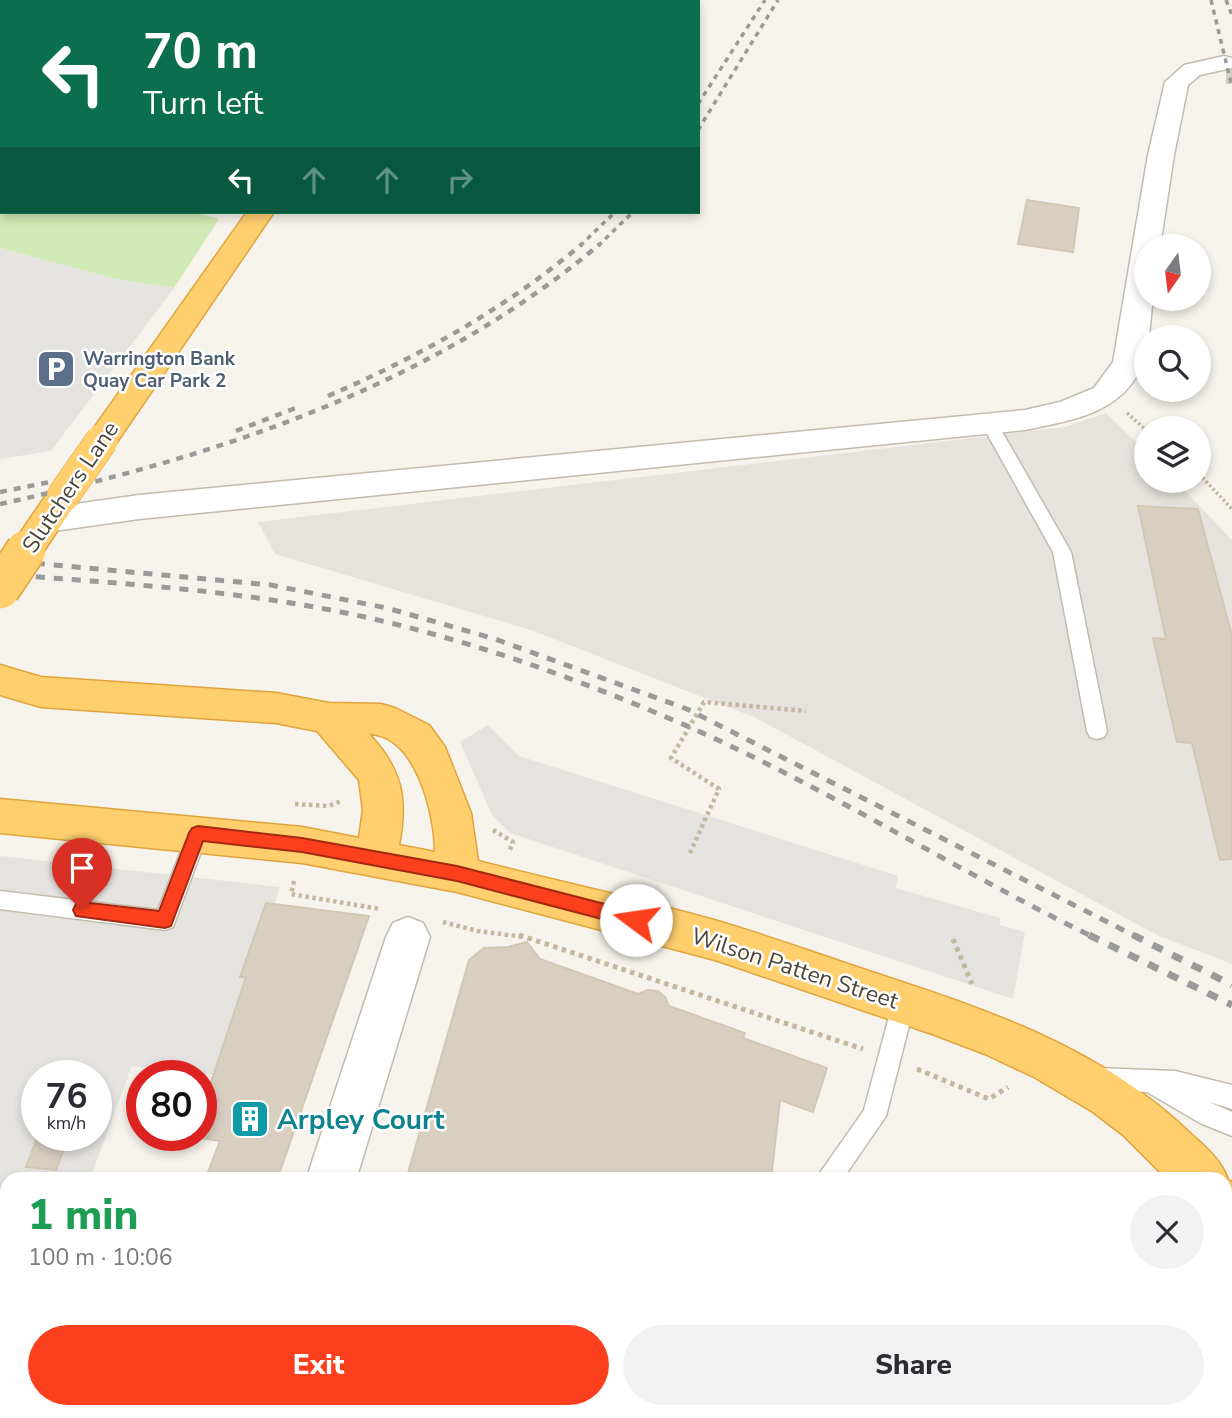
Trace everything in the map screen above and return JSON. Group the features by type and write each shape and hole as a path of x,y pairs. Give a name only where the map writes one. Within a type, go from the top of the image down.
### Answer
{"highway":[{"name":"Slutchers Lane","path":"0,589 259,214"},
{"path":"0,680 41,692 275,708 329,718 381,719 415,736 431,758 440,777 456,839 457,874"},
{"path":"329,718 373,765 383,787 385,808 376,858"},
{"name":"Wilson Patten Street","path":"0,817 198,833 302,845 457,874 715,940 904,1002 998,1037 1082,1079 1140,1118 1196,1172"}],"street":[{"path":"46,521 139,507 989,423 1068,411 1105,395 1128,363 1161,155 1177,82 1192,70 1219,68"},
{"path":"334,1172 413,923"}],"lane":[{"path":"989,423 1062,552 1097,731"},
{"path":"0,900 165,920 198,833"},
{"path":"833,1172 873,1116 904,1002"},
{"path":"1082,1079 1175,1082 1232,1097"},
{"path":"1151,1081 1197,1109 1232,1124"}],"path":[{"path":"1211,487 1232,509"},
{"path":"691,853 719,789 671,758 704,702 806,711"},
{"path":"287,804 328,806 337,804 348,794"},
{"path":"293,886 291,894 413,923 516,934 871,1052"},
{"path":"953,939 974,992"},
{"path":"907,1064 989,1099"}],"shaded area":[{"name":"Warrington Bank Quay Car Park 2","path":"0,248 115,279 174,288 51,451 0,459"},
{"path":"1106,413 1134,440 1134,493 1187,493 1232,540 1232,964 1157,935 756,718 531,630 275,554 258,522 1065,427"},
{"path":"488,725 519,756 898,876 896,888 1000,918 1000,925 1025,932 1013,999 510,833 492,815 460,742"},
{"path":"0,856 280,887 219,1076 217,1060 126,1060 126,1082 112,1120 112,1060 21,1060 21,1151 100,1151 93,1172 0,1172"}],"green space":[{"path":"0,214 200,214 219,219 174,288 115,279 0,248"}],"building":[{"path":"1027,200 1079,208 1073,252 1018,244"},
{"path":"1138,506 1198,509 1232,636 1232,859 1220,860 1192,743 1177,742 1153,638 1166,639"},
{"path":"266,903 369,916 280,1172 208,1172 220,1141 217,1141 217,1064 246,977 240,977"},
{"path":"527,942 540,959 638,994 648,990 658,991 669,1006 745,1033 743,1038 827,1068 813,1112 780,1100 772,1172 408,1172 469,960 484,948 508,947"},
{"path":"32,1151 63,1151 56,1170 26,1167"}],"tunnel":[{"path":"1226,72 1232,72"}],"railway":[{"path":"700,101 765,0"},
{"path":"700,127 778,0"},
{"path":"1211,0 1232,87"},
{"path":"1226,0 1232,15"},
{"path":"580,246 613,214"},
{"path":"598,246 631,214"},
{"path":"328,396 396,365 461,329 523,290 582,244"},
{"path":"0,504 160,464 239,439 316,410 392,377 464,339 534,295 600,244"},
{"path":"236,431 298,407"},
{"path":"0,492 85,475"},
{"path":"0,560 271,585 387,608 495,639 687,709 1137,937"},
{"path":"0,574 190,590 303,605 402,626 499,654 641,706 739,750 1091,936"},
{"path":"1133,935 1232,985"},
{"path":"1091,936 1232,1005"}],"place":[{"name":"Warrington Bank Quay Car Park 2","path":"56,369"},
{"name":"Arpley Court","path":"250,1119"}],"route":[{"path":"82,910 165,920 198,833 302,845 457,874 636,920"}]}
